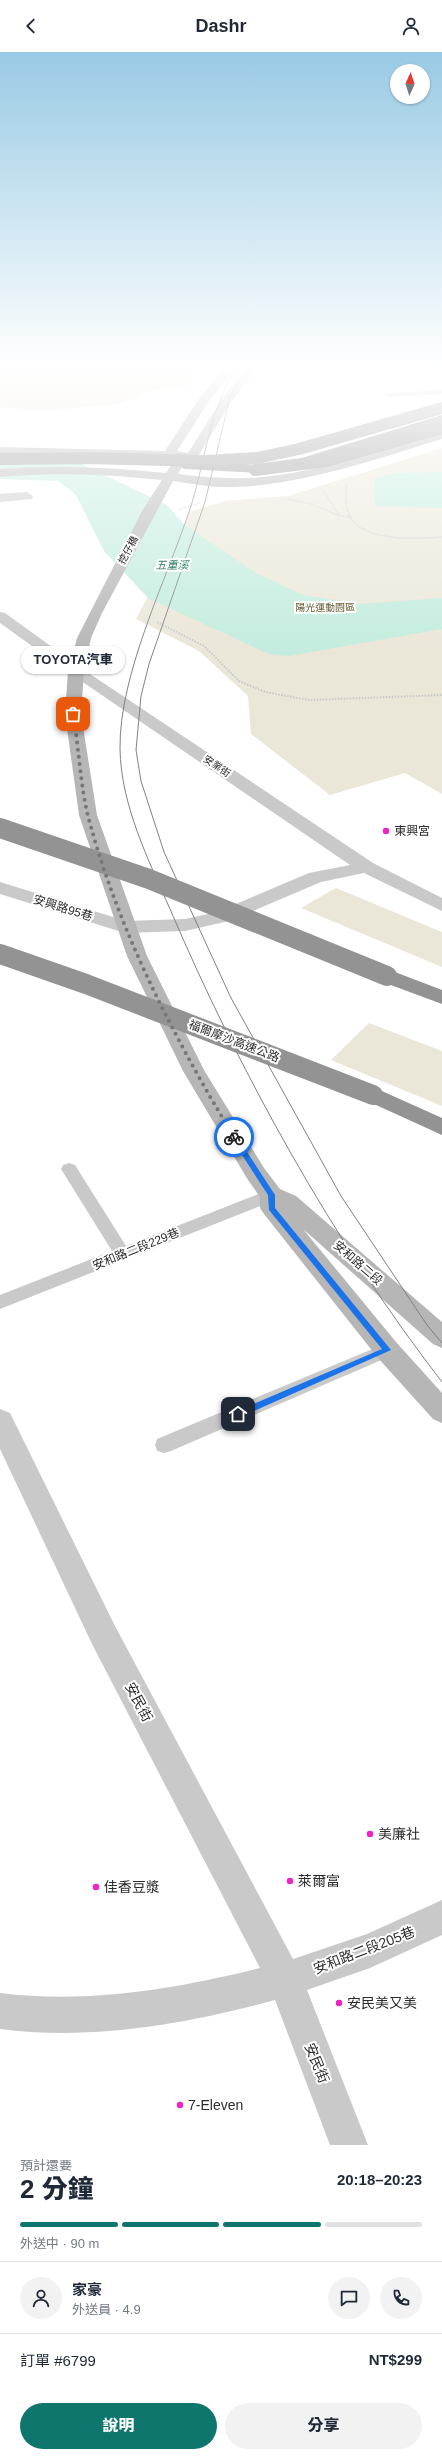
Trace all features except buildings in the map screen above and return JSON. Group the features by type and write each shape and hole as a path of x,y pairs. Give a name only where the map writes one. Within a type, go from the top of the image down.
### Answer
{"highway":[{"path":"0,465 54,462 240,470 293,467 323,462"},
{"path":"177,465 262,469 294,465 304,462"},
{"path":"256,480 317,462"},
{"path":"0,828 149,879 442,997"},
{"name":"福爾摩沙高速公路","path":"0,954 86,984 373,1095 442,1127"}],"main road":[{"path":"103,472 107,462"},
{"path":"123,473 127,462"},
{"path":"175,462 177,465 183,462"},
{"path":"167,481 219,483 272,480 351,462"},
{"path":"0,473 25,471 123,473 217,490 243,490 280,485 305,479 352,462"},
{"name":"挖仔橋","path":"95,613 177,465"},
{"name":"安和路二段","path":"95,613 84,638 76,671 73,714 88,815 125,927 137,956 194,1071 256,1174 272,1195 288,1202 442,1337"},
{"name":"安和路二段","path":"272,1195 272,1208 387,1350 442,1411"}],"street":[{"path":"0,498 27,496"},
{"name":"安業街","path":"0,616 76,671 366,867 442,904"},
{"path":"125,927 204,922 316,877 366,867"},
{"name":"安興路95巷","path":"0,888 125,927"},
{"name":"安民街","path":"0,1421 104,1636 285,1980 349,2145"},
{"name":"安和路二段205巷","path":"285,1980 353,1958 404,1937 442,1917"},
{"path":"0,2010 54,2017 197,2002 285,1980"}],"lane":[{"path":"69,1169 123,1255"},
{"name":"安和路二段229巷","path":"0,1302 123,1255 272,1195"},
{"path":"164,1445 387,1350"}],"path":[{"path":"321,487 340,516"},
{"path":"284,499 311,504 340,516 350,517 364,529 386,536 407,539 442,536"},
{"path":"176,510 205,502"},
{"path":"157,622 204,646 239,681 265,692 308,700 442,695"}],"green space":[{"name":"陽光運動園區","path":"398,462 442,462 442,794 405,773 330,795 251,734 248,696 199,651 136,619 185,525 189,512 226,501 288,496"},
{"path":"336,888 442,932 442,967 301,908"},
{"path":"369,1023 442,1051 442,1106 331,1060"}],"water":[{"name":"五重溪","path":"0,462 76,462 167,505 185,525 256,573 303,595 358,604 442,598 442,629 288,656 269,654 148,598 104,551 76,495 58,481 0,479"},
{"path":"442,472 442,508 375,506 374,479 391,473"}],"tram line":[{"path":"203,462 189,512 145,629 127,691 122,720 120,749 125,791 130,811 153,871 197,971 258,1094 326,1214 363,1272 442,1382"},
{"path":"215,462 205,502 149,664 141,696 136,750 141,781 164,852 231,998 341,1196 427,1325 442,1343"}],"way so far":[{"path":"73,714 88,815 125,927 137,956 194,1071 234,1137"}],"place":[{"name":"TOYOTA汽車","path":"73,714"},
{"name":"東興宮","path":"386,831"},
{"name":"美廉社","path":"370,1834"},
{"name":"萊爾富","path":"290,1881"},
{"name":"佳香豆漿","path":"96,1887"},
{"name":"安民美又美","path":"339,2003"},
{"name":"7-Eleven","path":"180,2105"}],"route":[{"path":"234,1137 256,1174 272,1195 272,1208 387,1350 238,1414"}]}
